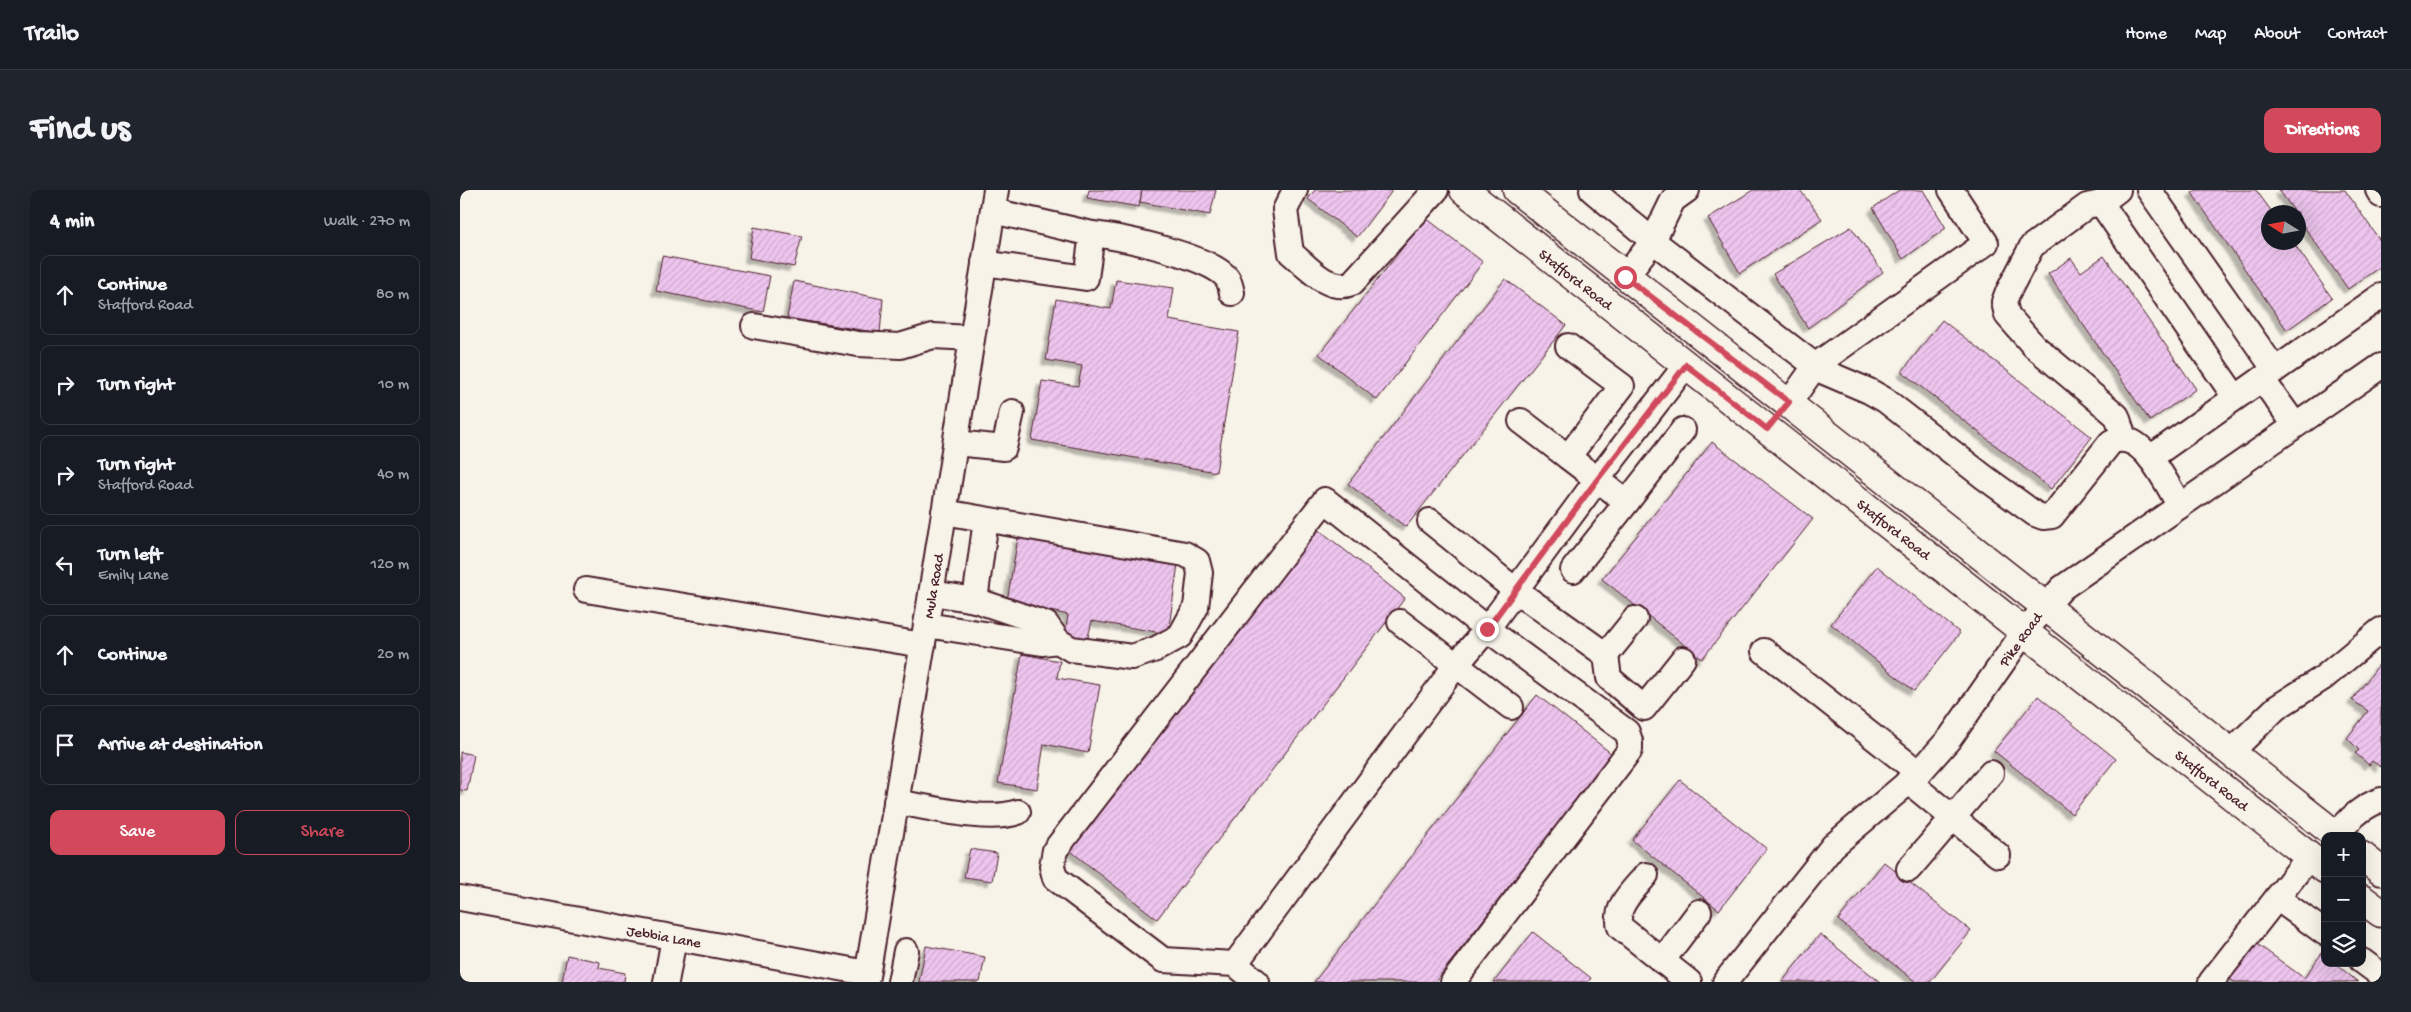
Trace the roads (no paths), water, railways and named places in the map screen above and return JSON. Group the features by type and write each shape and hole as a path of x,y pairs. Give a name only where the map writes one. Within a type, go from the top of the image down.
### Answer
{"main road":[{"name":"Stafford Road","path":"1464,190 2024,632 2319,859"},
{"path":"1499,218 1521,191 1625,277 1789,402 2331,832"},
{"path":"1767,429 1789,402"},
{"path":"2366,859 2381,870"},
{"path":"2366,901 2381,913"}],"street":[{"path":"1295,190 1285,210 1291,253 1328,284 1342,287 1352,283 1436,190"},
{"path":"1592,190 1653,241 1829,376 1869,391 1885,400 1984,478 2043,517 2052,516 2111,442 2124,438 2137,444 2150,458 2180,506"},
{"path":"1625,277 1653,241 1673,200 1687,190"},
{"path":"1789,402 1816,365 1986,243 1951,190"},
{"path":"2149,190 2268,374 2295,425"},
{"path":"2378,190 2381,195"},
{"path":"2124,438 2117,416 2034,346 2007,314 2004,302 2032,246 2087,206 2110,197 2236,397"},
{"path":"994,200 1092,234 1120,237 1204,263 1227,278 1232,292"},
{"name":"Mula Road","path":"867,977 932,593 994,200"},
{"path":"984,263 1086,278 1092,234"},
{"path":"2150,458 2381,296"},
{"path":"754,326 858,344 900,346 933,336 972,338"},
{"path":"1568,346 1622,386 1568,457"},
{"path":"1235,964 1456,665 1487,629 1597,480 1686,365"},
{"name":"Pike Road","path":"1725,982 1833,846 1914,777 1950,738 2024,632 2062,588 2381,366"},
{"path":"956,443 1004,448 1012,412"},
{"path":"1521,421 1627,502"},
{"path":"1573,570 1683,430"},
{"path":"1257,982 1235,964 1163,960 1055,878 1052,866 1054,850 1325,500 1487,629 1626,732 1630,741 1630,750 1453,982"},
{"path":"932,593 975,600 1046,624 1058,641 1071,649 1132,657 1156,649 1180,636 1196,608 1200,573 1197,561 1185,554 944,512"},
{"path":"975,600 986,520"},
{"path":"1430,521 1515,590 1606,656"},
{"path":"586,590 925,635 1042,643 1058,641"},
{"path":"1635,619 1606,656 1609,678 1644,708 1683,659"},
{"path":"1400,622 1511,707"},
{"path":"2231,752 2276,708 2323,678 2381,630"},
{"path":"1764,651 1914,777 1952,817 1998,855"},
{"path":"1909,868 1991,773"},
{"path":"2339,832 2348,820 2365,806 2381,800"},
{"path":"896,802 988,816 1004,817 1018,812"},
{"path":"2211,982 2277,898 2319,859"},
{"path":"1646,875 1621,906 1617,917 1620,928 1689,982"},
{"name":"Jebbia Lane","path":"460,898 674,938 867,977"},
{"path":"2277,898 2321,930"},
{"path":"1662,961 1699,912"},
{"path":"666,982 674,938"},
{"path":"900,982 906,951"},
{"path":"2366,964 2381,975"}]}
